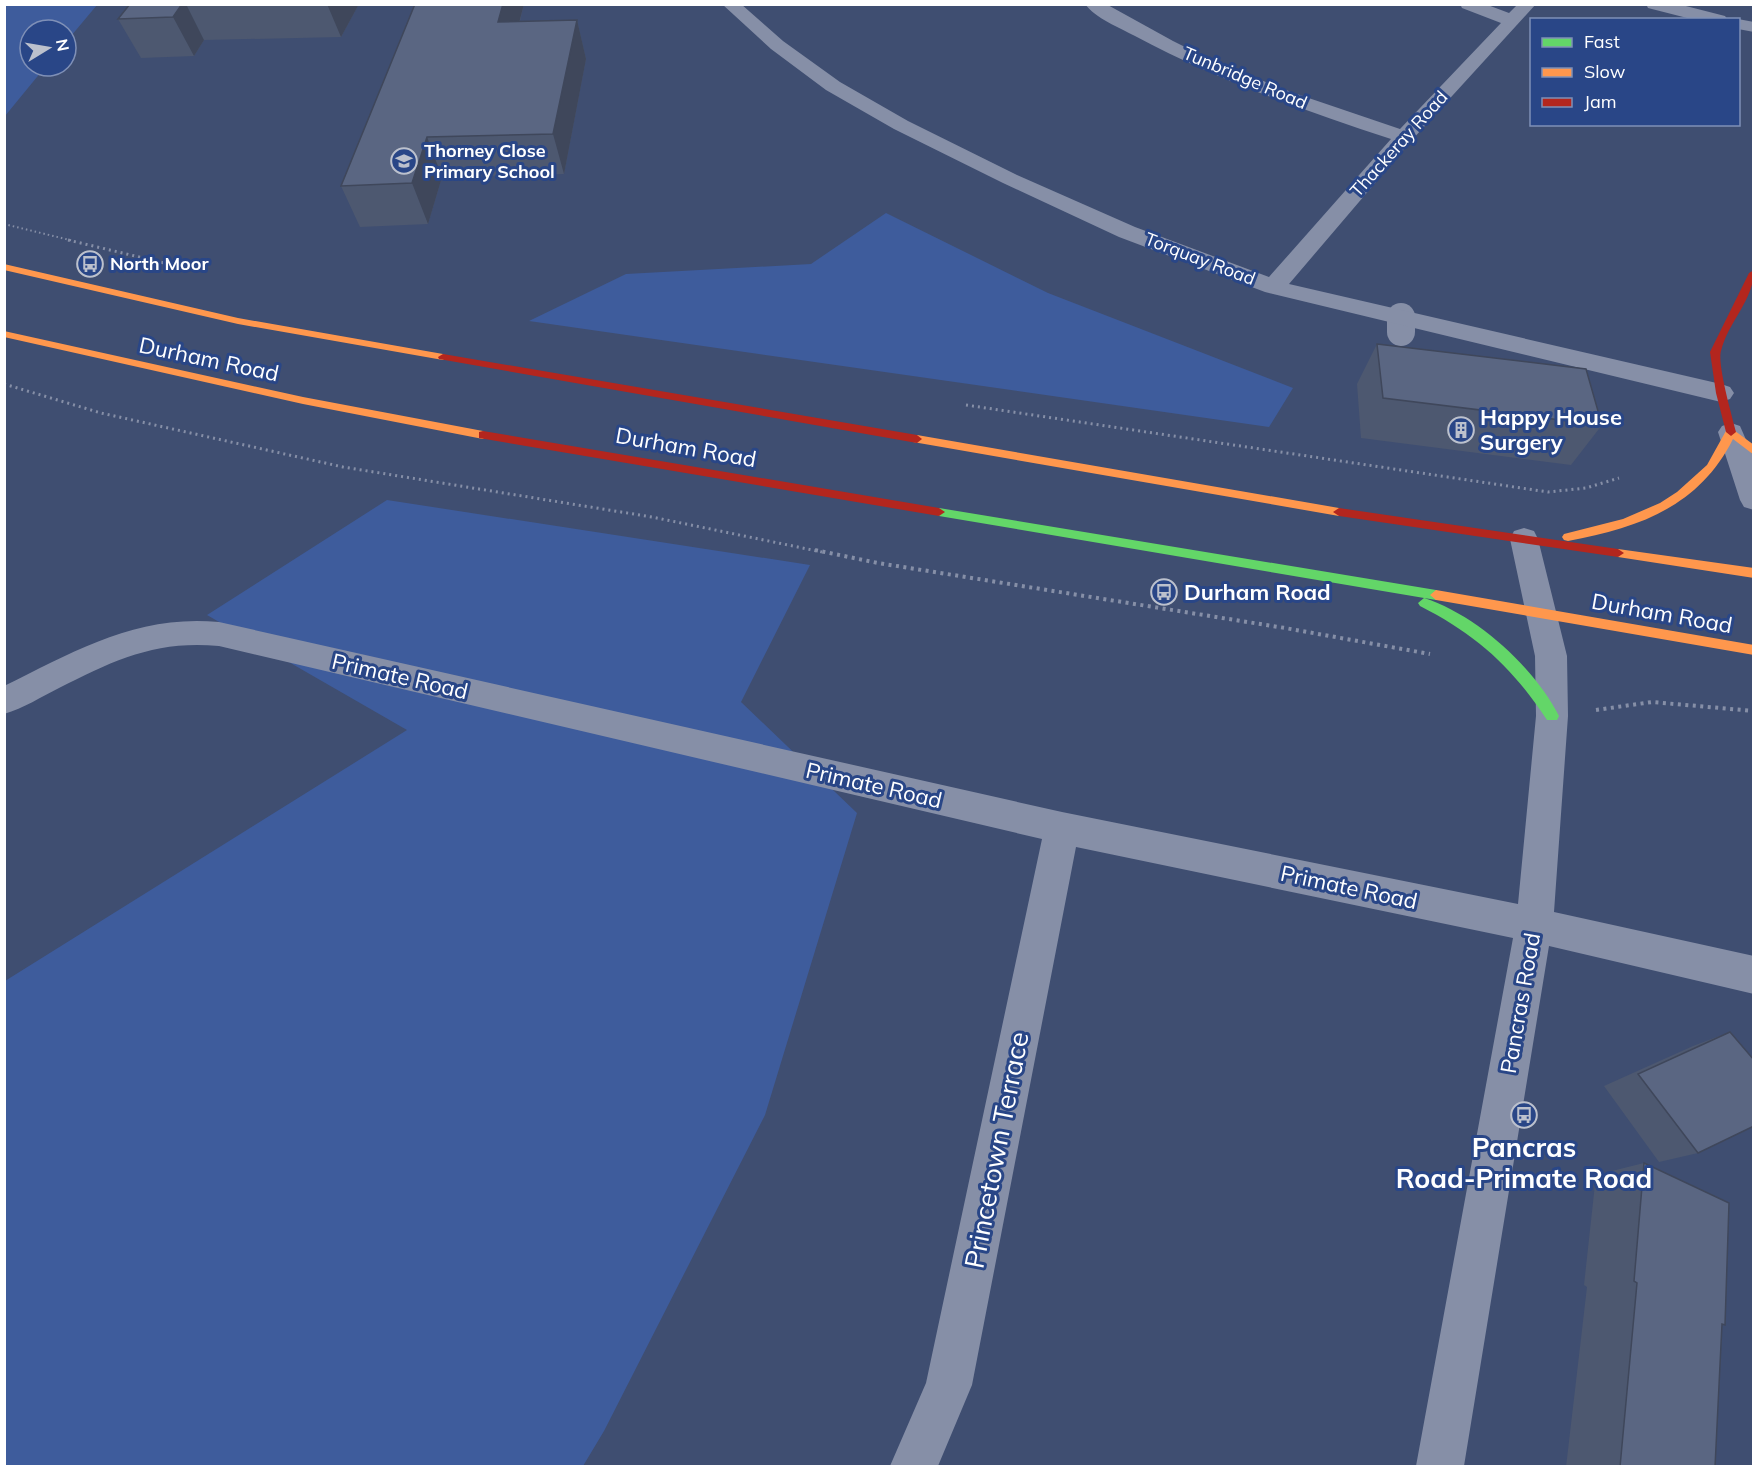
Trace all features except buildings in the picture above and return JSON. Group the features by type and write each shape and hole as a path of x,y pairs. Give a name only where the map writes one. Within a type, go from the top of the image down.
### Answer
{"main road":[{"name":"Durham Road","path":"4,267 238,321 1363,516 1754,573"},
{"path":"1754,273 1715,352 1721,393 1731,432 1754,451"},
{"name":"Durham Road","path":"4,334 204,381 405,422 1754,650"},
{"path":"1532,540 1580,536 1614,527 1670,502 1709,470 1731,432"},
{"path":"1392,589 1443,610 1490,639 1508,654 1532,683 1552,716"}],"street":[{"name":"Torquay Road","path":"730,4 777,45 833,86 901,125 1010,179 1127,232 1273,287 1401,325 1721,393"},
{"name":"Tunbridge Road","path":"1093,4 1199,61 1308,106 1404,136"},
{"path":"1468,4 1513,21"},
{"name":"Thackeray Road","path":"1273,287 1404,136 1528,4"},
{"path":"1654,4 1711,18"},
{"path":"1731,432 1754,500"},
{"name":"Pancras Road","path":"1440,1467 1534,925 1552,716 1551,656 1542,613 1532,540"},
{"name":"Primate Road","path":"4,701 120,645 150,636 183,631 219,634 1062,828 1534,925 1754,975"},
{"name":"Princetown Terrace","path":"914,1467 949,1385 1062,828"}],"path":[{"path":"4,224 190,270"},
{"path":"4,384 101,413 343,467 652,517 878,563 1285,628 1428,654 1439,653"},
{"path":"962,405 1443,478"},
{"path":"1552,716 1652,702 1754,711"}],"shaded area":[{"path":"5,4 97,5 78,28 78,18 18,18 18,78 36,78 5,116"},
{"path":"886,213 1048,293 1293,388 1269,427 529,321 626,274 811,264"},
{"path":"387,500 810,565 741,702 857,813 765,1115 604,1431 583,1466 5,1466 5,981 407,730 207,615"}],"traffic: fast":[{"path":"939,512 1436,595"},
{"path":"1424,603 1464,624 1497,649 1526,679 1552,716"}],"traffic: slow":[{"path":"4,267 238,321 443,357"},
{"path":"4,334 303,401 483,435"},
{"path":"1568,537 1607,529 1664,506 1681,495 1711,468 1731,432 1754,451"},
{"path":"917,439 1339,512"},
{"path":"1618,553 1754,573"},
{"path":"1436,595 1754,650"}],"traffic: jam":[{"path":"1731,432 1721,393 1715,352 1754,273"},
{"path":"443,357 917,439"},
{"path":"483,435 939,512"},
{"path":"1339,512 1618,553"}],"place":[{"name":"Thorney Close Primary School","path":"404,161"},
{"name":"North Moor","path":"90,264"},
{"name":"Happy House Surgery","path":"1461,430"},
{"name":"Durham Road","path":"1164,592"},
{"name":"Pancras Road-Primate Road","path":"1524,1115"}]}
